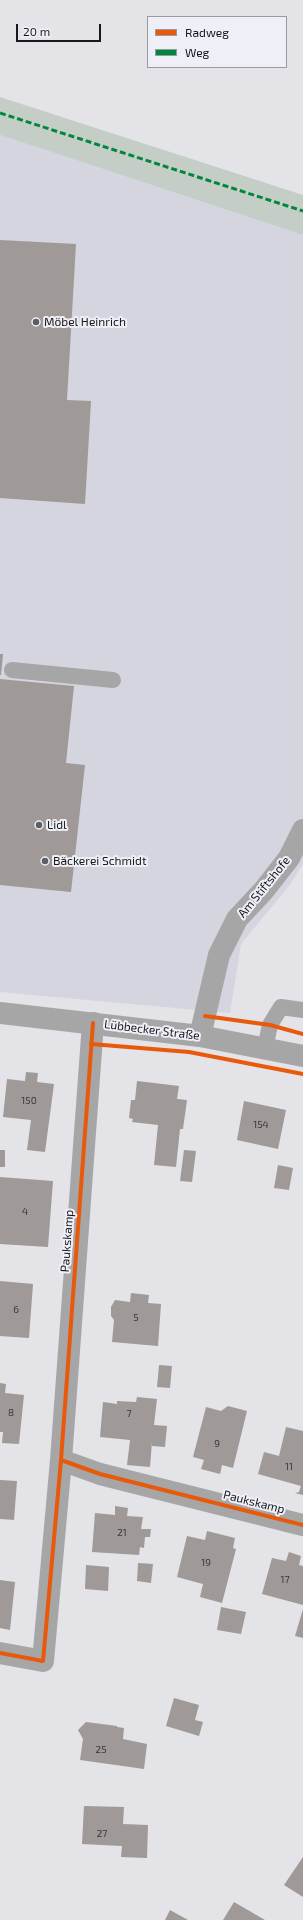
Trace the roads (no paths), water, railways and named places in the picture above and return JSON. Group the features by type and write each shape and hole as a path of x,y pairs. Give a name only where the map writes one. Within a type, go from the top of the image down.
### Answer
{"street":[{"name":"Am Stiftshofe","path":"200,1036 219,955 237,919 264,890 289,858 303,830"},
{"name":"Lübbecker Straße","path":"0,1013 200,1036 303,1056"},
{"name":"Paukskamp","path":"0,1653 43,1661 61,1460 93,1024"},
{"name":"Paukskamp","path":"61,1460 100,1474 303,1525"}],"lane":[{"path":"12,670 113,680"},
{"path":"265,1048 270,1025 281,1007 303,1010"}],"place":[{"name":"Möbel Heinrich","path":"36,322"},
{"name":"Lidl","path":"39,825"},
{"name":"Bäckerei Schmidt","path":"45,861"}]}
